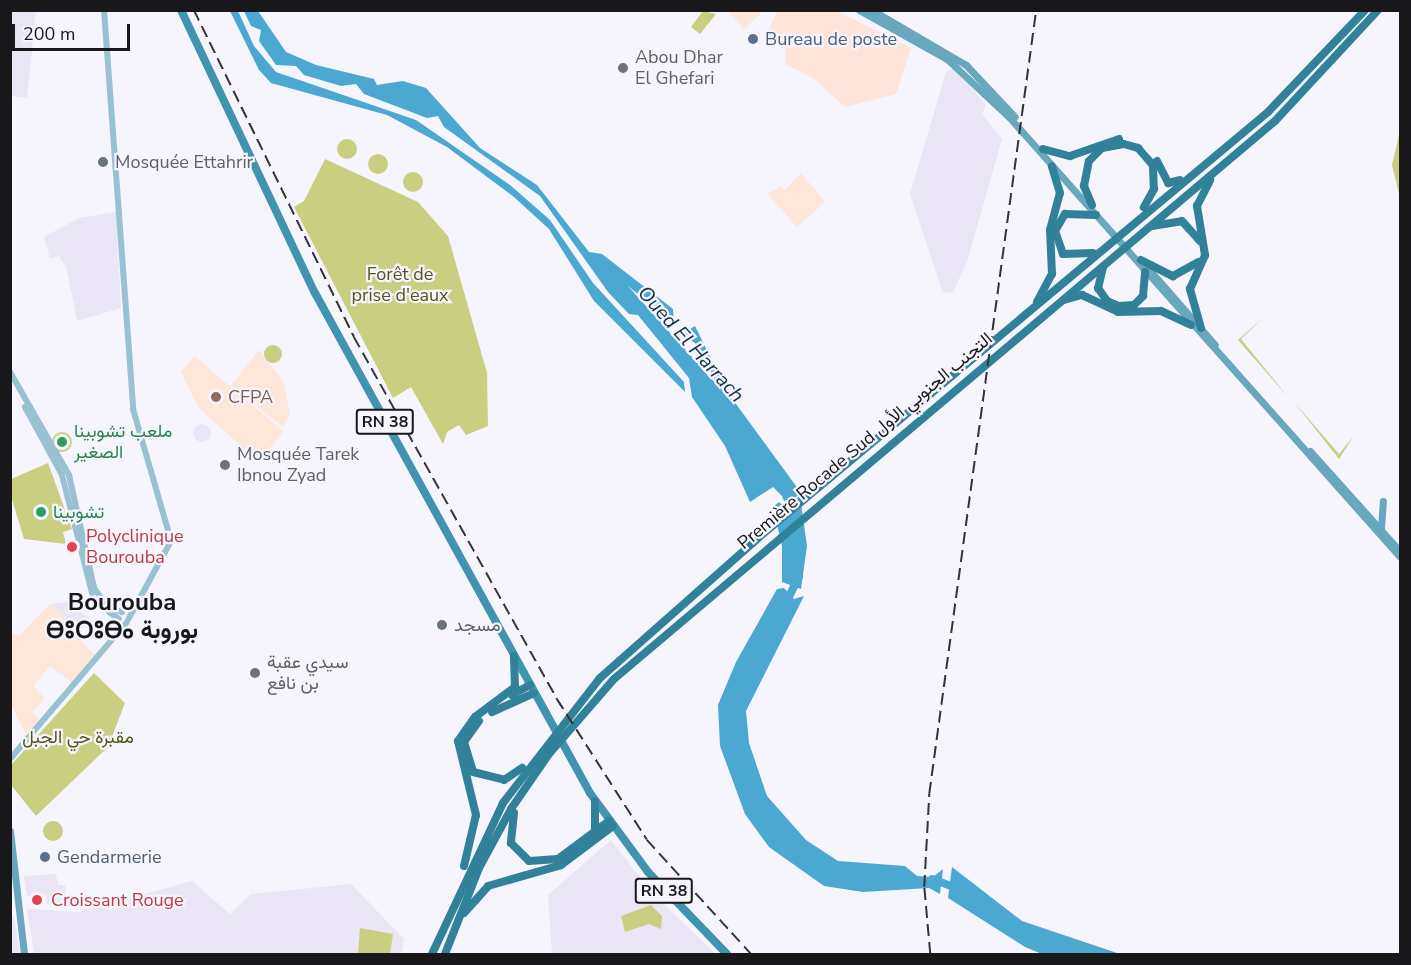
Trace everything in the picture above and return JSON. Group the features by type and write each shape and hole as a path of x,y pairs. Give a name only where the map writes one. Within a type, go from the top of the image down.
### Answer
{"highway":[{"name":"Première Rocade Sud التجنب الجنوبي الأول","path":"445,954 454,928 494,840 535,773 632,661 1133,221 1268,112 1363,12"},
{"name":"Première Rocade Sud التجنب الجنوبي الأول","path":"432,954 446,918 527,765 630,648 875,447 965,379 1222,165 1311,87 1377,12"},
{"path":"1043,149 1070,156 1097,142 1126,139 1150,152 1168,183 1184,179"},
{"path":"1092,205 1084,179 1092,155 1109,145 1138,148 1151,160 1156,182 1133,221"},
{"path":"1201,328 1190,296 1206,251 1197,206 1222,165"},
{"path":"1035,307 1052,274 1050,230 1060,193 1052,166"},
{"path":"1101,219 1065,213 1054,239 1070,257 1102,249"},
{"path":"1137,258 1165,274 1180,275 1196,264 1201,247 1194,229 1179,220 1141,231"},
{"path":"1111,257 1097,280 1112,305 1139,301 1145,272"},
{"path":"1036,318 1082,295 1118,312 1161,311 1191,325"},
{"path":"497,704 517,683 514,656"},
{"path":"527,765 504,780 482,778 466,762 464,742 486,715 532,689"},
{"path":"446,918 474,836 476,815 458,741 475,717 497,704 532,689"},
{"path":"535,773 511,819 511,843 519,854 529,861 558,858 611,824"},
{"path":"594,834 595,801"},
{"path":"454,928 488,886 561,865 611,824"}],"main road":[{"name":"RN 38","path":"181,10 315,293 595,801 661,888 727,954"},
{"path":"859,10 948,59 1010,115"},
{"path":"872,10 966,65 1043,149 1092,205 1101,219"},
{"path":"1034,141 1052,166 1401,551"},
{"path":"1137,258 1145,272 1191,325 1401,557"},
{"path":"1382,531 1383,501"},
{"path":"10,831 24,954"}],"street":[{"path":"10,759 121,630 124,618 135,609 171,541 136,427 126,331 104,10"},
{"path":"10,372 69,475 97,594 108,607 124,618"},
{"path":"10,384 62,475 91,590 124,618"}],"shaded area":[{"path":"10,11 36,11 27,98 11,96"},
{"path":"727,11 763,11 744,29"},
{"path":"777,11 837,11 911,48 896,94 845,107 813,78 785,64 786,44 769,30"},
{"path":"955,68 986,105 982,114 1002,139 967,262 953,292 943,293 910,194 946,72"},
{"path":"801,173 825,202 797,227 768,194 780,186 785,190"},
{"path":"116,212 121,308 77,321 67,270 59,256 50,259 44,237 79,218"},
{"path":"259,350 284,383 290,414 283,427 231,385"},
{"name":"CFPA","path":"194,356 283,431 266,453 251,455 199,408 181,372"},
{"path":"202,424 208,427 211,433 208,439 202,442 196,439 193,433 196,427"},
{"path":"67,602 90,618 80,631 50,604"},
{"path":"50,604 80,631 76,635 96,657 73,683 50,666 33,686 45,698 32,712 40,720 26,735 11,704 11,633 19,636"},
{"path":"611,840 654,895 716,954 552,954 548,895"},
{"path":"56,874 58,885 65,885 66,902 47,904 46,894 27,896 24,876"},
{"path":"192,881 230,914 251,894 351,884 404,939 401,954 34,954 27,909 79,912"},
{"path":"11,916 14,916 20,954 11,954"}],"green space":[{"path":"703,11 716,14 700,34 691,27"},
{"path":"1400,131 1400,198 1392,165"},
{"path":"347,139 354,142 357,149 354,156 347,159 340,156 337,149 340,142"},
{"path":"378,154 385,157 388,164 385,171 378,174 371,171 368,164 371,157"},
{"name":"Forêt de prise d'eaux","path":"325,159 418,202 448,236 487,373 488,426 466,435 459,425 447,432 443,444 411,387 393,398 294,207 304,201"},
{"path":"413,172 420,175 423,182 420,189 413,192 406,189 403,182 406,175"},
{"path":"1264,317 1241,339 1288,397 1238,340"},
{"path":"273,345 279,348 282,354 279,360 273,363 267,360 264,354 267,348"},
{"path":"1294,402 1339,454 1353,437 1339,459"},
{"name":"ملعب تشوبينا الصغير","path":"58,432 66,432 72,438 72,446 66,452 58,452 52,446 52,438"},
{"name":"تشوبينا","path":"48,463 72,529 63,532 66,544 24,539 11,496 11,479"},
{"name":"مقبرة حي الجبل","path":"94,673 125,703 108,747 36,816 11,785 11,765"},
{"path":"53,821 60,824 63,831 60,838 53,841 46,838 43,831 46,824"},
{"path":"651,905 662,916 661,929 649,924 625,932 621,916"},
{"path":"360,928 393,934 390,954 358,954"}],"water":[{"path":"230,11 238,11 254,46 276,72 416,120 510,185 550,220 593,283 684,382 685,392 594,301 549,229 514,197 447,147 387,115 271,83 259,70"},
{"path":"244,11 258,11 286,52 316,65 374,79 377,85 403,81 426,88 480,148 537,185 589,252 602,254 673,309 674,323 628,286 717,385 699,346 682,334 695,326 728,393 799,490 807,546 801,589 782,582 782,546 773,507 779,502 787,509 782,496 773,487 750,502 725,446 692,397 689,378 638,315 629,314 608,292 540,196 444,127 438,116 427,118 364,94 356,84 341,86 304,75 296,66 276,65 259,41 261,30 251,26"},
{"path":"784,588 794,599 804,596 746,711 749,743 767,796 806,840 838,861 905,866 917,876 933,877 943,869 940,894 929,888 863,892 824,886 769,847 745,814 720,746 718,705 736,662 777,589"},
{"path":"952,867 1022,921 1120,954 1042,954 1025,947 948,898"}],"waterway":[{"name":"Oued El Harrach","path":"786,603 799,576"},
{"name":"Oued El Harrach","path":"932,879 957,888"}],"railway":[{"path":"194,10 354,337 557,699 647,840 751,954"},
{"path":"930,954 924,887 929,794 1036,10"}],"place":[{"name":"Bureau de poste","path":"753,39"},
{"name":"Abou Dhar El Ghefari","path":"623,68"},
{"name":"Mosquée Ettahrir","path":"103,162"},
{"name":"CFPA","path":"216,397"},
{"name":"ملعب تشوبينا الصغير","path":"62,442"},
{"name":"Mosquée Tarek Ibnou Zyad","path":"225,465"},
{"name":"تشوبينا","path":"41,512"},
{"name":"Polyclinique Bourouba","path":"72,547"},
{"name":"مسجد","path":"442,625"},
{"name":"سيدي عقبة بن نافع","path":"255,673"},
{"name":"Gendarmerie","path":"45,857"},
{"name":"Croissant Rouge","path":"37,900"}],"district":[{"name":"Bourouba ⴱⵓⵔⵓⴱⴰ بوروبة","path":"122,617"}]}
